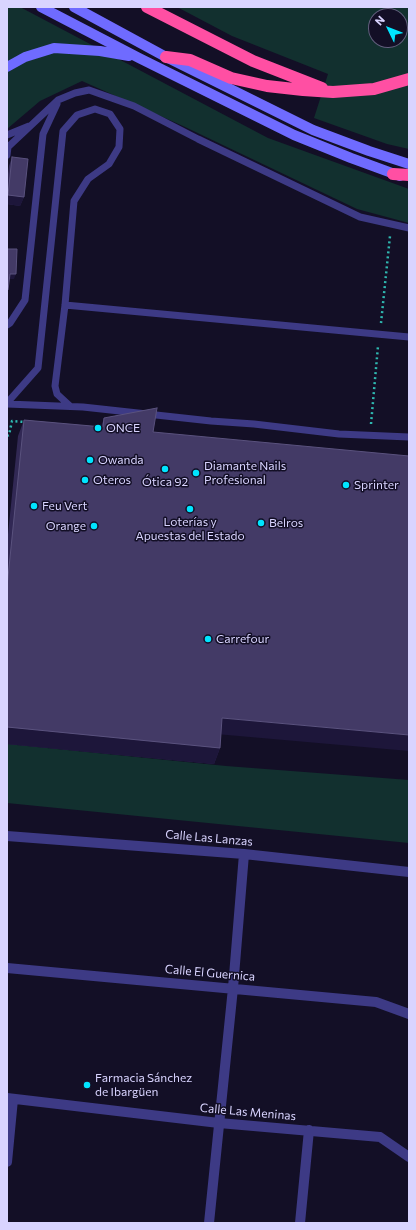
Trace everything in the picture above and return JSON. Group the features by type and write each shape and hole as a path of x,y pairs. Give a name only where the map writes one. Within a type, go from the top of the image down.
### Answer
{"highway":[{"path":"147,7 253,61 333,92"},
{"path":"166,58 190,60 231,78 267,86 303,90 333,92 374,89 409,78"},
{"path":"393,174 409,175"}],"main road":[{"path":"41,7 139,58 294,134 409,180"},
{"path":"74,7 166,58 313,130 409,164"},
{"path":"7,67 25,57 54,48 100,52 139,58"}],"street":[{"name":"Calle Las Lanzas","path":"7,836 244,854 409,872"},
{"path":"209,1223 233,988 244,854"},
{"name":"Calle El Guernica","path":"7,968 376,1002 409,1014"},
{"path":"7,1162 10,1099"},
{"name":"Calle Las Meninas","path":"10,1099 219,1123 380,1137 409,1157"},
{"path":"300,1223 309,1130"}],"lane":[{"path":"7,155 8,147 58,100 75,93 89,90 134,106 198,139 360,217 409,228"},
{"path":"7,325 10,323 25,300 43,134 58,100"},
{"path":"7,404 38,368 64,130 77,115 95,109 110,114 120,129 119,147 109,164 88,179 74,202 65,306 55,386 57,394 70,406"},
{"path":"7,135 33,124"},
{"path":"65,306 409,337"},
{"path":"7,404 70,406 339,434 409,437"}],"path":[{"path":"7,436 12,421 28,422"}],"green space":[{"path":"7,7 20,7 268,138 409,189 409,223 357,209 183,126 82,81 40,101 7,129"},
{"path":"177,7 409,7 409,149 387,144 314,118 328,74 232,36"},
{"path":"7,744 226,766 409,780 409,843 7,803"}],"building":[{"path":"12,157 28,159 24,197 8,195"},
{"path":"7,249 17,249 16,274 10,274 8,290 7,290"},
{"name":"Carrefour","path":"157,408 153,432 409,456 409,735 222,718 220,748 7,727 7,587 24,420 103,427 104,418"}],"place":[{"name":"ONCE","path":"98,428"},
{"name":"Owanda","path":"90,460"},
{"name":"Ótica 92","path":"165,469"},
{"name":"Diamante Nails Profesional","path":"196,473"},
{"name":"Oteros","path":"85,480"},
{"name":"Sprinter","path":"346,485"},
{"name":"Feu Vert","path":"34,506"},
{"name":"Loterías y Apuestas del Estado","path":"190,509"},
{"name":"Belros","path":"261,523"},
{"name":"Orange","path":"94,526"},
{"name":"Carrefour","path":"208,639"},
{"name":"Farmacia Sánchez de Ibargüen","path":"87,1085"}]}
